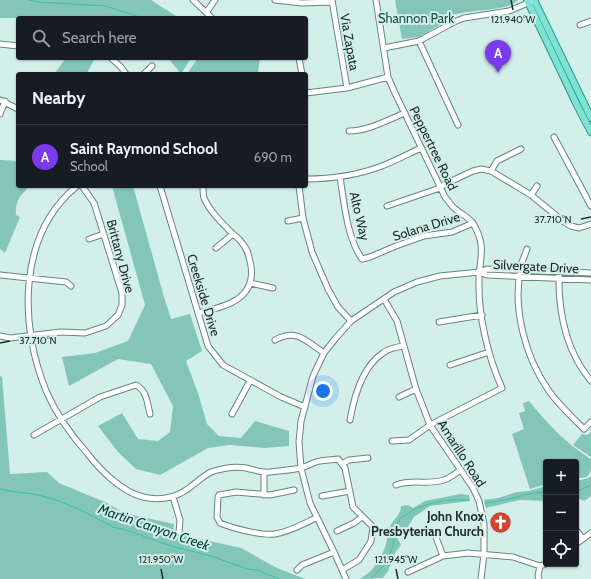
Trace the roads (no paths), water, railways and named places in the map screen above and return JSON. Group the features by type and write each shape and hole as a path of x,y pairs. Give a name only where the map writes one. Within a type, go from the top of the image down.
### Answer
{"main road":[{"path":"532,1 591,118"},
{"path":"532,1 577,105 591,132"}],"street":[{"path":"193,0 210,16"},
{"path":"207,13 215,0"},
{"path":"275,0 302,4 332,1"},
{"name":"Peppertree Road","path":"376,0 388,77 445,197 473,223 479,235 482,250 479,281 482,314 489,352 502,388 430,425"},
{"name":"Via Zapata","path":"332,1 347,88"},
{"path":"384,48 419,41 464,18 509,11 532,1"},
{"path":"580,24 591,21"},
{"path":"419,41 458,125"},
{"path":"0,44 16,46"},
{"path":"113,60 122,67 125,72"},
{"path":"299,60 302,72"},
{"path":"146,72 152,66"},
{"path":"308,93 347,88 388,77"},
{"path":"0,114 2,101 16,108"},
{"path":"349,131 359,131 370,128 405,113"},
{"path":"554,137 591,206"},
{"path":"308,179 340,177 382,166 421,148"},
{"path":"491,170 497,161 521,149"},
{"path":"387,206 440,188 445,184 473,171 481,169 491,170 531,195 571,226 579,228 591,224"},
{"name":"Alto Way","path":"340,177 350,230 361,261"},
{"path":"531,195 537,186"},
{"path":"75,188 60,202 45,224 35,250 30,279 29,313 31,335 41,377 50,398 68,430 92,460 106,474 134,494 162,499 173,497 188,489 209,473 227,468 237,467 264,472 301,468 319,461 340,461 368,458"},
{"name":"Brittany Drive","path":"0,336 10,338 61,332 85,333 106,326 118,315 122,305 122,293 94,203 83,188"},
{"name":"Creekside Drive","path":"161,188 208,346 223,365 250,381 304,407"},
{"path":"198,313 222,307 235,301 245,292 250,283 251,268 248,253 243,243 210,209 204,197 203,188"},
{"path":"299,188 303,218 312,252 328,289 338,307 351,322"},
{"path":"288,221 303,218"},
{"name":"Solana Drive","path":"361,261 403,243 424,236 452,232 473,223"},
{"path":"90,239 104,234"},
{"path":"216,248 233,234"},
{"path":"527,249 519,277 519,310 524,334 533,363 550,391 568,414 584,429 591,422"},
{"name":"Silvergate Drive","path":"346,579 310,503 301,468 299,442 301,421 313,376 324,354 335,338 351,322 384,298 400,289 429,278 451,274 480,272 487,269 591,273"},
{"name":"Silvergate Drive","path":"480,272 486,275 591,279"},
{"path":"559,272 560,303 563,326 571,350 580,367 591,381"},
{"path":"591,273 591,279"},
{"path":"1,275 66,282 71,286"},
{"path":"250,283 273,288"},
{"name":"Amarillo Road","path":"384,298 397,322 416,389 430,425 473,488 479,501 484,524 482,579"},
{"path":"439,322 482,314"},
{"path":"275,340 290,334 299,336 324,354"},
{"path":"350,420 354,398 372,364 382,353 392,348 404,346"},
{"path":"450,365 489,352"},
{"path":"232,414 250,381"},
{"path":"34,435 61,418 100,397 136,384 143,389 146,395 150,414"},
{"path":"399,397 416,389"},
{"path":"392,441 409,440 430,425"},
{"path":"340,461 345,468 353,508 373,526 371,542 359,560 342,570"},
{"path":"396,485 404,482 433,482 446,480 461,470"},
{"path":"264,472 264,495"},
{"path":"294,490 264,495 236,492 219,495 217,517 220,523 261,534 274,534 316,518"},
{"path":"322,496 350,491"},
{"path":"173,497 180,520 179,532"},
{"path":"337,531 354,523 362,517"},
{"path":"577,531 582,539"},
{"path":"434,532 444,556"},
{"path":"579,542 591,533"},
{"path":"297,570 302,565 334,552"},
{"path":"408,572 444,556 468,553 513,557 540,566 543,565"},
{"path":"539,579 540,566"}],"waterway":[{"path":"29,0 39,2 105,6 137,16"},
{"name":"Martin Canyon Creek","path":"579,491 591,484"},
{"name":"Martin Canyon Creek","path":"0,489 37,495 61,502 79,509 113,527 123,529 171,546 211,556 247,569 257,570 279,579"},
{"name":"Martin Canyon Creek","path":"485,503 543,492"},
{"name":"Martin Canyon Creek","path":"371,579 381,569 386,561 392,549 397,526 402,517 410,512 431,504 453,500 469,500"}],"place":[{"name":"Saint Raymond School","path":"498,73"},
{"name":"John Knox Presbyterian Church","path":"500,523"}],"park label":[{"name":"Shannon Park","path":"416,18"}]}
